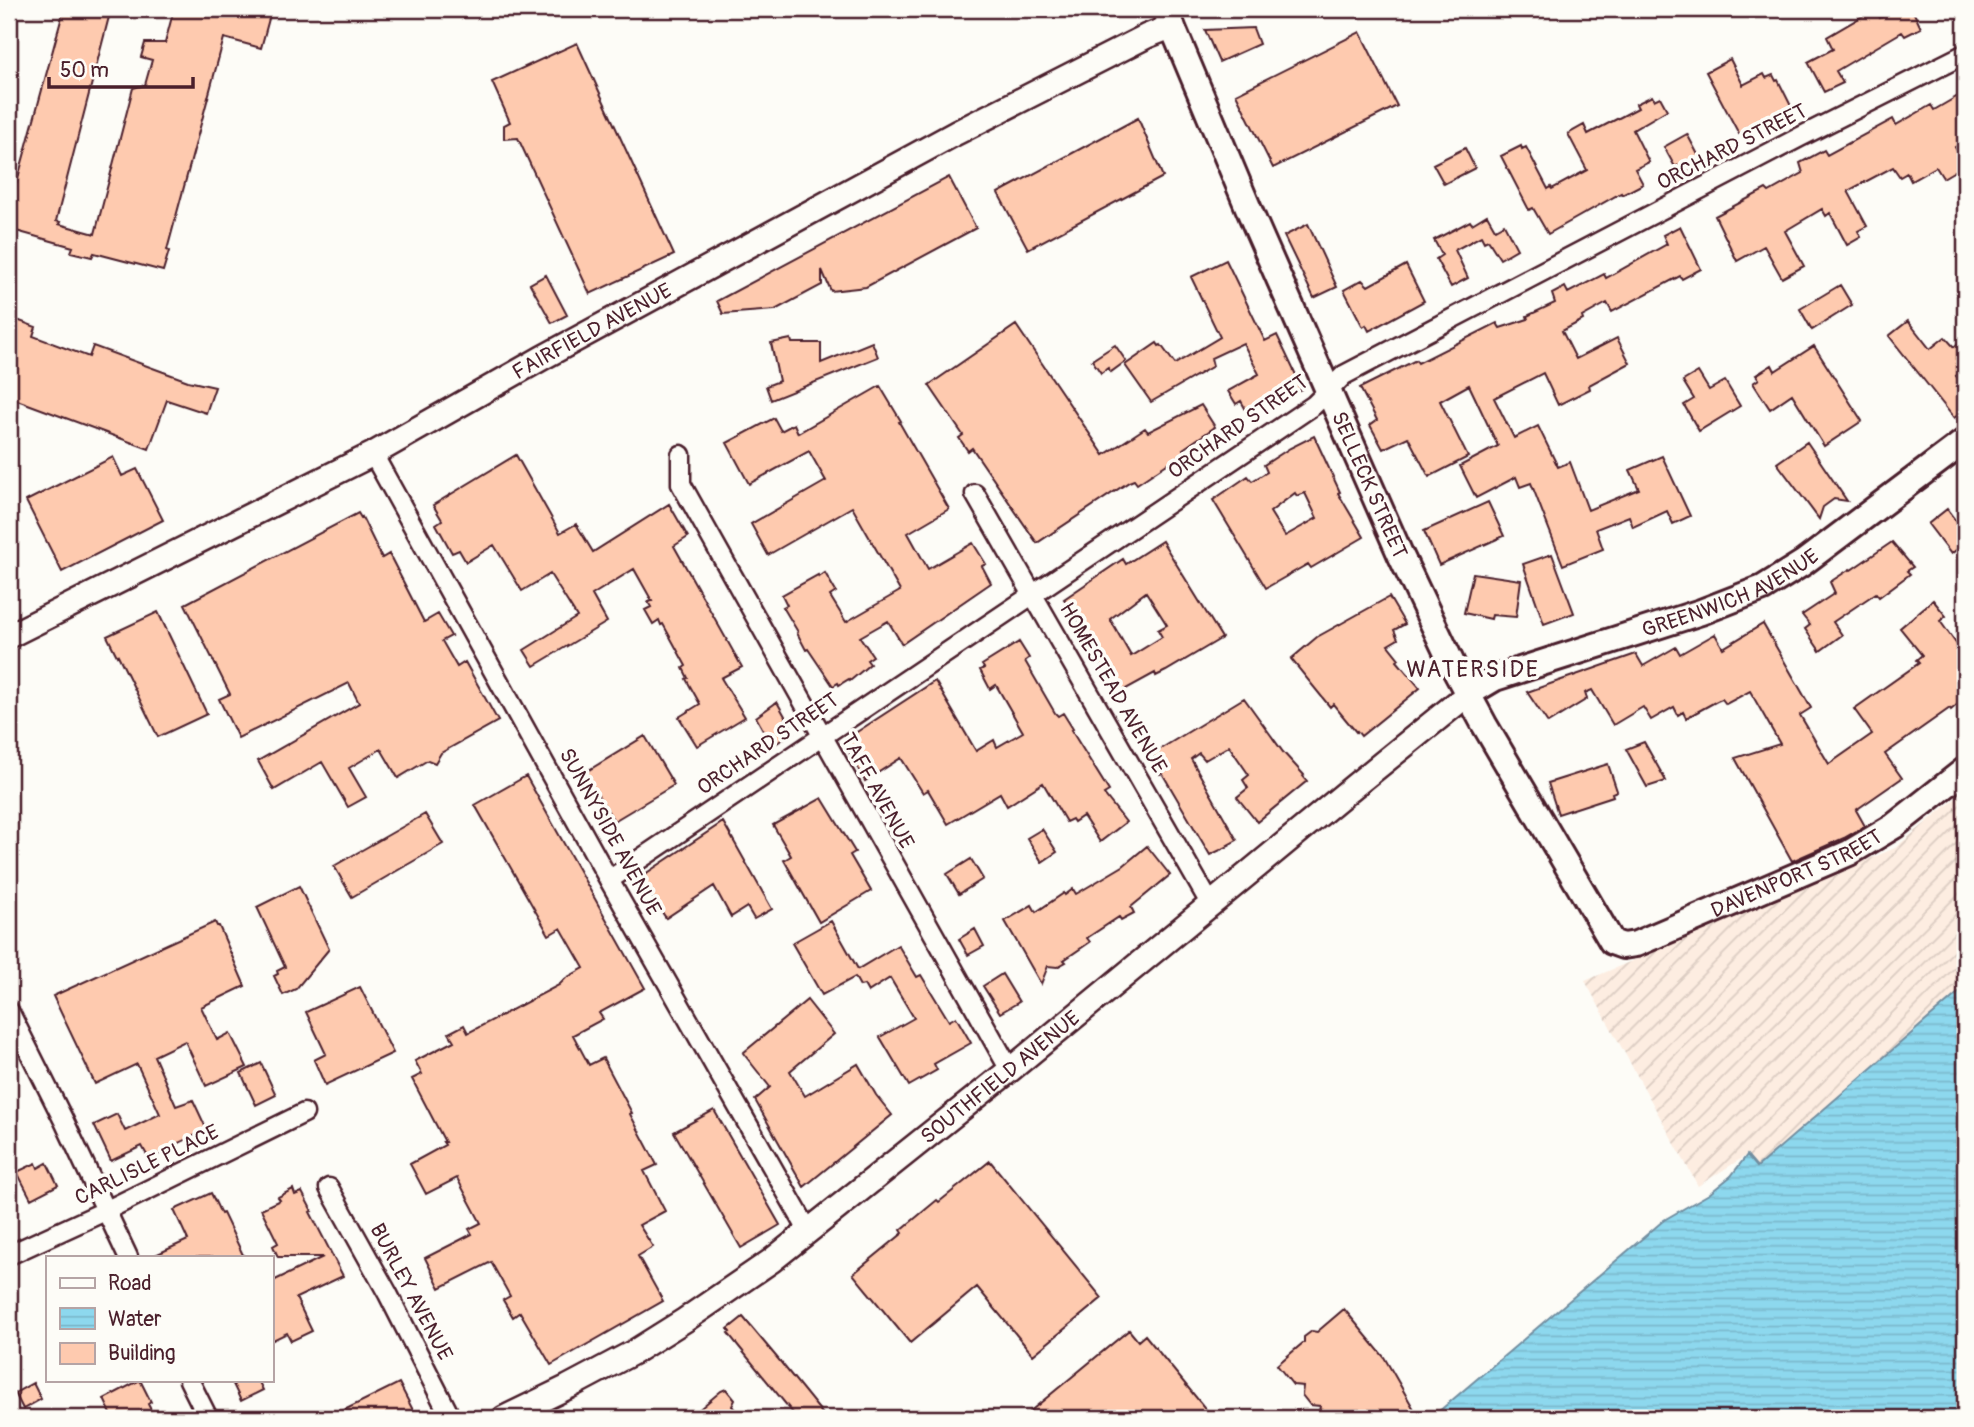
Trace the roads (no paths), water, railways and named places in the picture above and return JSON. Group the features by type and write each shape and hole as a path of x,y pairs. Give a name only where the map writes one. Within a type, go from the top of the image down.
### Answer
{"main road":[{"name":"SELLECK STREET","path":"1169,18 1255,224 1400,554 1468,694 1612,942"},
{"name":"GREENWICH AVENUE","path":"1468,694 1495,678 1701,612 1763,588 1803,563 1965,441"},
{"name":"DAVENPORT STREET","path":"1612,942 1623,946 1636,944 1849,853 1894,826 1965,770"}],"street":[{"name":"FAIRFIELD AVENUE","path":"9,636 373,454 542,358 956,133 1147,36 1169,18"},
{"name":"ORCHARD STREET","path":"609,880 1303,412 1343,375 1965,54"},
{"name":"SUNNYSIDE AVENUE","path":"373,454 609,880 809,1232"},
{"name":"TAFF AVENUE","path":"681,455 681,485 1010,1070"},
{"name":"HOMESTEAD AVENUE","path":"975,494 1211,905"},
{"name":"SOUTHFIELD AVENUE","path":"504,1418 568,1387 657,1338 809,1232 1468,694"},
{"path":"9,1011 127,1256"},
{"name":"CARLISLE PLACE","path":"9,1255 105,1212 304,1113"},
{"name":"BURLEY AVENUE","path":"329,1188 388,1294 451,1418"},
{"path":"190,1382 208,1418"}],"water":[{"path":"1965,987 1965,1418 1431,1418 1664,1220 1709,1194 1731,1176 1747,1155 1757,1167"}],"district":[{"name":"WATERSIDE","path":"1473,669"}]}
